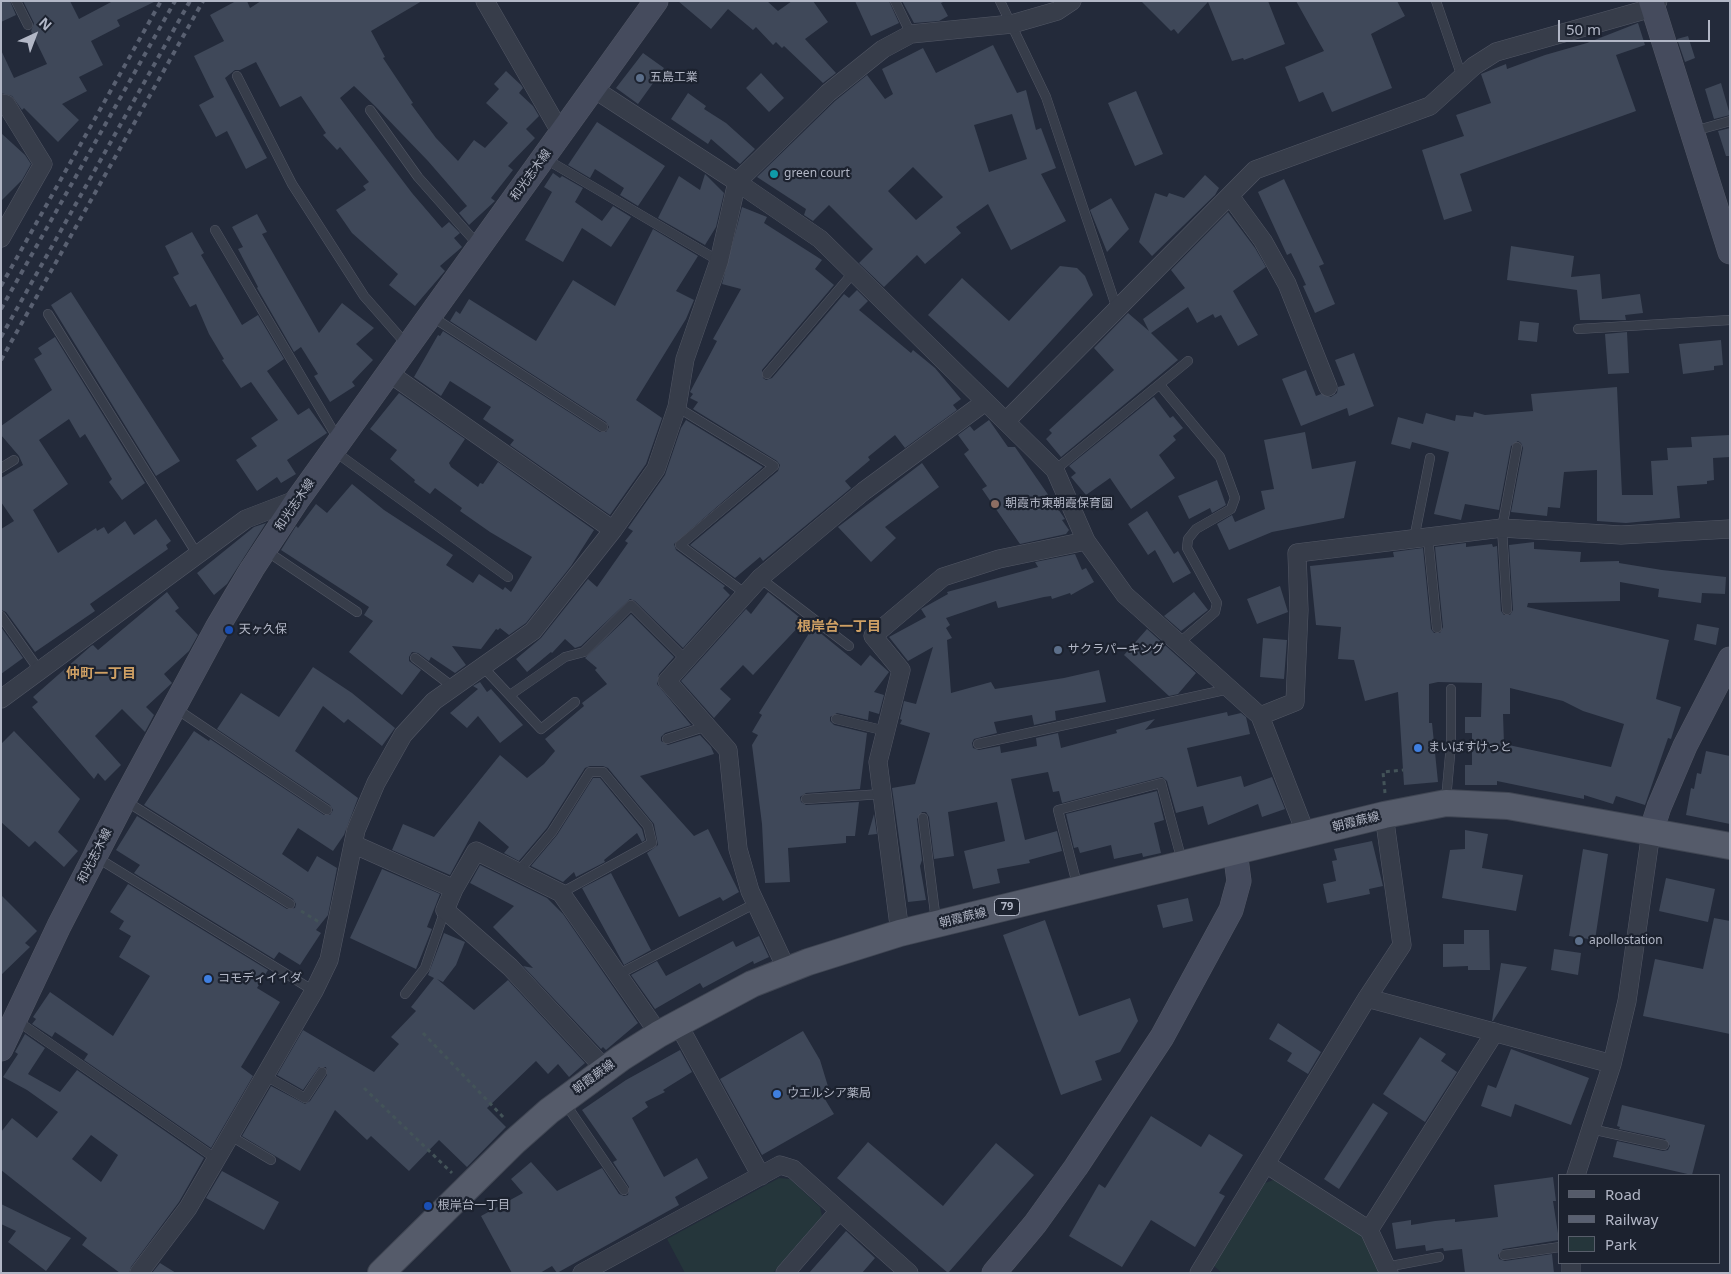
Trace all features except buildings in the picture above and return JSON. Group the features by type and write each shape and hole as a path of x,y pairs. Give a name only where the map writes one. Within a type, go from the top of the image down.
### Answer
{"main road":[{"name":"和光志木線","path":"1,1049 14,1019 124,800 173,707 216,628 265,549 298,499 656,1"},
{"path":"1654,3 1730,252"},
{"path":"1651,832 1658,807 1685,746 1730,659"},
{"name":"朝霞蕨線","path":"381,1273 521,1136 563,1101 605,1070 668,1029 752,984 787,970 900,933 1306,834 1385,808 1446,803 1508,806 1730,846"},
{"path":"994,1273 1034,1224 1076,1167 1162,1037 1231,910 1239,881 1234,851"}],"street":[{"path":"485,1 561,133"},
{"path":"139,1273 188,1208 215,1158 314,991 329,960 352,844 376,783 403,735 434,700 533,631 612,530 656,469 676,407 685,359 719,261 737,182 828,93 883,49 911,34 1012,24 1057,11 1072,1"},
{"path":"1006,421 1255,170 1430,106 1462,77 1496,52 1654,3"},
{"path":"594,88 820,239 1055,470 1086,541 1125,595 1260,716 1306,834"},
{"path":"1,103 6,104 43,164 1,238"},
{"path":"1230,196 1263,241 1287,284 1328,387"},
{"path":"389,373 612,530"},
{"path":"787,970 756,903 738,849 728,750 667,681 760,578 864,491 985,402"},
{"path":"1,699 246,519 298,499"},
{"path":"1260,716 1294,702 1299,610 1297,553 1502,528 1621,535 1730,529"},
{"path":"900,933 878,762 901,670 873,636 943,576 999,559 1086,541"},
{"path":"1198,1273 1367,998 1402,945 1385,808"},
{"path":"1576,1174 1612,1064 1627,1001 1651,832"},
{"path":"352,844 454,889"},
{"path":"605,1070 510,967 445,910 454,889 476,851 562,893 619,974 668,1029 760,1176"},
{"path":"1367,998 1612,1064"},
{"path":"1369,1230 1495,1032"},
{"path":"1266,1164 1369,1230 1388,1270"},
{"path":"582,1273 780,1165 793,1169 909,1273"},
{"path":"785,1273 839,1210"}],"lane":[{"path":"16,1 28,25"},
{"path":"895,1 911,34"},
{"path":"1000,1 1046,96 1116,309"},
{"path":"1436,1 1462,77"},
{"path":"238,76 292,184 364,296 408,346"},
{"path":"370,110 418,177 480,247"},
{"path":"1692,131 1730,121"},
{"path":"544,158 719,261"},
{"path":"215,230 337,446 508,577"},
{"path":"767,374 853,273"},
{"path":"48,314 197,554"},
{"path":"431,315 603,427"},
{"path":"1578,329 1730,320"},
{"path":"1055,470 1188,361"},
{"path":"1160,385 1220,457 1235,498 1231,509 1196,529 1188,539 1187,548 1217,603 1215,612 1179,643"},
{"path":"676,407 774,466 680,546 746,594"},
{"path":"1506,610 1502,528 1517,447"},
{"path":"1430,458 1421,538 1436,628"},
{"path":"1,468 14,460"},
{"path":"265,549 357,612"},
{"path":"760,578 849,646"},
{"path":"510,695 565,657 584,652 631,605 686,660"},
{"path":"1,616 39,670"},
{"path":"415,658 452,688"},
{"path":"483,666 541,729 575,702"},
{"path":"978,744 1231,689"},
{"path":"1446,803 1451,744 1451,689"},
{"path":"173,707 327,810"},
{"path":"836,719 886,730"},
{"path":"667,739 707,726"},
{"path":"518,872 552,832 590,772 603,772 648,826 652,843 562,893"},
{"path":"1078,889 1058,810 1162,784 1182,864"},
{"path":"806,799 882,794"},
{"path":"124,800 290,904"},
{"path":"923,818 936,924"},
{"path":"96,857 314,991"},
{"path":"619,974 756,903"},
{"path":"406,994 425,968 445,910"},
{"path":"14,1019 215,1158"},
{"path":"264,1075 305,1098 322,1072"},
{"path":"563,1101 624,1190"},
{"path":"1591,1129 1664,1145"},
{"path":"229,1135 271,1160"},
{"path":"1504,1255 1558,1247"},
{"path":"1388,1270 1440,1257"}],"path":[{"path":"1385,808 1383,772 1403,770"},
{"path":"290,904 335,932"},
{"path":"423,1033 521,1136"},
{"path":"364,1088 467,1188"}],"green space":[{"path":"779,1178 790,1179 820,1207 822,1216 773,1273 685,1273 667,1239"},
{"path":"1276,1179 1364,1235 1384,1273 1222,1273 1214,1266 1265,1183"}],"railway":[{"path":"1,286 161,1"},
{"path":"1,309 175,1"},
{"path":"1,337 190,1"},
{"path":"1,360 203,1"}],"place":[{"name":"五島工業","path":"640,78"},
{"name":"green court","path":"774,174"},
{"name":"朝霞市東朝霞保育園","path":"995,504"},
{"name":"天ヶ久保","path":"229,630"},
{"name":"サクラパーキング","path":"1058,650"},
{"name":"まいばすけっと","path":"1418,748"},
{"name":"apollostation","path":"1579,941"},
{"name":"コモディイイダ","path":"208,979"},
{"name":"ウエルシア薬局","path":"777,1094"},
{"name":"根岸台一丁目","path":"428,1206"}],"district":[{"name":"根岸台一丁目","path":"839,627"},
{"name":"仲町一丁目","path":"101,674"}]}
